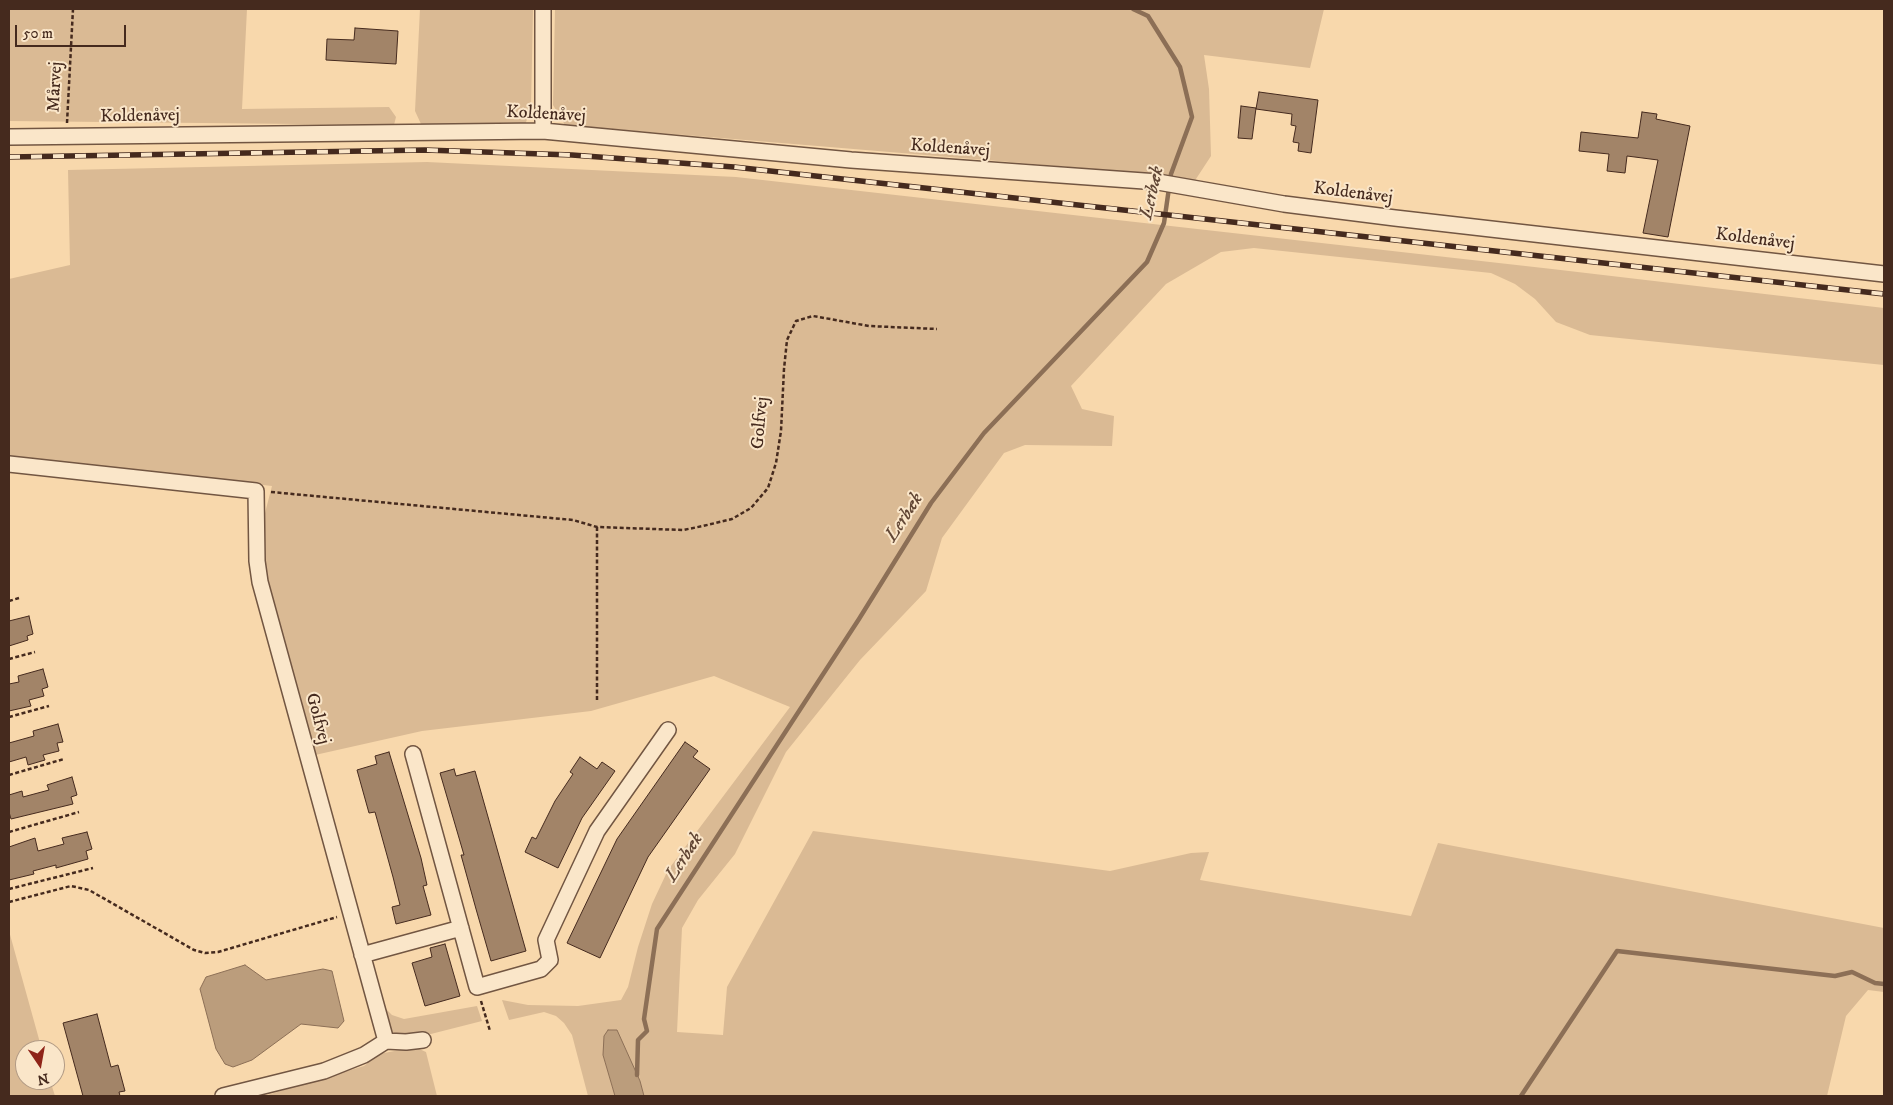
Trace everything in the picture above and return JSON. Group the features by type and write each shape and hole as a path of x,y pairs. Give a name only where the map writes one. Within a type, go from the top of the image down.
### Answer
{"street":[{"path":"543,9 543,131"},
{"name":"Koldenåvej","path":"9,137 543,131 851,160 1158,182 1284,204 1376,216 1884,274"},
{"path":"9,464 256,491"},
{"name":"Golfvej","path":"256,491 256,561 260,582 386,1041"},
{"path":"413,754 477,987 541,969 550,960 546,940 597,831 668,730"},
{"path":"362,955 461,928"},
{"path":"224,1096 324,1071 364,1056 386,1041 406,1042 423,1040"}],"path":[{"name":"Mårvej","path":"66,137 73,9"},
{"name":"Golfvej","path":"256,491 573,520 597,527 683,530 732,519 751,508 768,488 776,462 782,431 787,340 796,321 813,316 869,326 936,329"},
{"path":"597,527 597,700"},
{"path":"9,601 19,598"},
{"path":"9,659 35,652"},
{"path":"9,717 49,706"},
{"path":"9,775 64,759"},
{"path":"9,832 78,812"},
{"path":"9,889 93,868"},
{"path":"9,902 71,886 89,890 194,950 205,953 218,952 351,913"},
{"path":"477,987 490,1031"}],"shaded area":[{"path":"9,9 247,9 242,109 389,107 396,117 394,125 9,121"},
{"path":"420,9 533,9 531,108 525,125 421,124 415,111"},
{"path":"555,9 1324,9 1310,68 1204,55 1209,89 1211,156 1194,182 1154,174 565,125 553,105"},
{"path":"427,162 736,177 1884,308 1884,365 1590,335 1556,322 1535,299 1515,284 1491,273 1254,248 1221,252 1166,284 1071,386 1082,409 1114,416 1112,446 1025,445 1004,453 942,538 926,591 860,660 786,752 735,854 698,900 682,928 677,1032 723,1035 727,987 813,831 1110,871 1191,853 1209,852 1200,880 1411,916 1438,843 1884,928 1884,992 1868,990 1846,1016 1827,1096 644,1096 640,1081 617,1031 603,1055 615,1096 588,1096 572,1035 564,1023 556,1016 544,1012 509,1020 502,1000 528,1005 578,1006 621,1000 628,987 638,947 652,904 668,870 790,707 714,676 591,711 422,731 315,755 267,582 263,560 265,513 272,486 9,456 9,279 70,265 68,170"},
{"path":"9,931 39,1040 15,1040 15,1090 53,1090 55,1096 9,1096"},
{"path":"245,965 266,980 323,969 332,971 344,1021 338,1028 301,1024 252,1060 233,1067 225,1064 216,1049 200,989 206,977"},
{"path":"382,1005 392,1015 404,1019 477,1006 482,1021 423,1036 398,1036 390,1030"},
{"path":"608,1030 617,1030 640,1081 644,1096 615,1096 603,1055 604,1036"},
{"path":"415,1047 426,1052 437,1096 264,1096 364,1066 379,1054"}],"building":[{"path":"355,28 398,31 396,64 326,60 327,39 354,40"},
{"path":"1259,92 1318,100 1311,153 1298,151 1299,143 1293,142 1296,126 1291,125 1292,114 1256,109"},
{"path":"1241,106 1256,108 1252,139 1238,138"},
{"path":"1642,112 1657,114 1656,119 1690,126 1668,237 1643,233 1658,160 1627,156 1625,173 1607,171 1609,154 1579,151 1581,132 1638,138"},
{"path":"29,616 33,634 27,636 28,640 9,646 9,621"},
{"path":"43,669 48,687 42,689 44,696 29,700 31,706 9,711 9,684 19,682 18,676"},
{"path":"58,724 63,742 57,743 59,751 43,755 45,760 28,765 26,757 9,762 9,743 34,736 33,731"},
{"path":"685,742 698,751 693,757 710,769 648,857 600,958 567,943 617,839"},
{"path":"389,752 421,858 427,885 423,886 431,915 396,924 392,907 400,905 393,877 375,812 369,813 357,770 377,764 375,756"},
{"path":"580,757 597,769 602,762 615,771 582,818 558,868 525,852 532,837 536,839 555,801 573,774 570,772"},
{"path":"454,769 456,776 475,771 526,951 491,961 461,855 464,855 440,773"},
{"path":"72,777 77,795 71,797 73,804 11,819 9,795 22,791 23,797 49,790 47,785"},
{"path":"87,832 92,849 86,851 88,859 56,868 56,865 33,871 34,874 9,880 9,847 35,838 38,851 64,844 62,838"},
{"path":"445,944 460,996 425,1006 412,963 432,957 430,948"},
{"path":"97,1014 111,1067 118,1065 125,1091 119,1092 120,1096 83,1096 63,1023"}],"waterway":[{"name":"Lerbæk","path":"637,1075 638,1040 647,1031 644,1019 657,929 859,619 931,503 984,433 1147,262 1164,223 1171,174 1192,117 1180,67 1148,16 1133,9"},
{"path":"1521,1096 1617,951 1835,976 1852,972 1875,983 1884,984"}],"railway":[{"path":"9,157 425,150 572,155 734,167 1884,294"}]}
